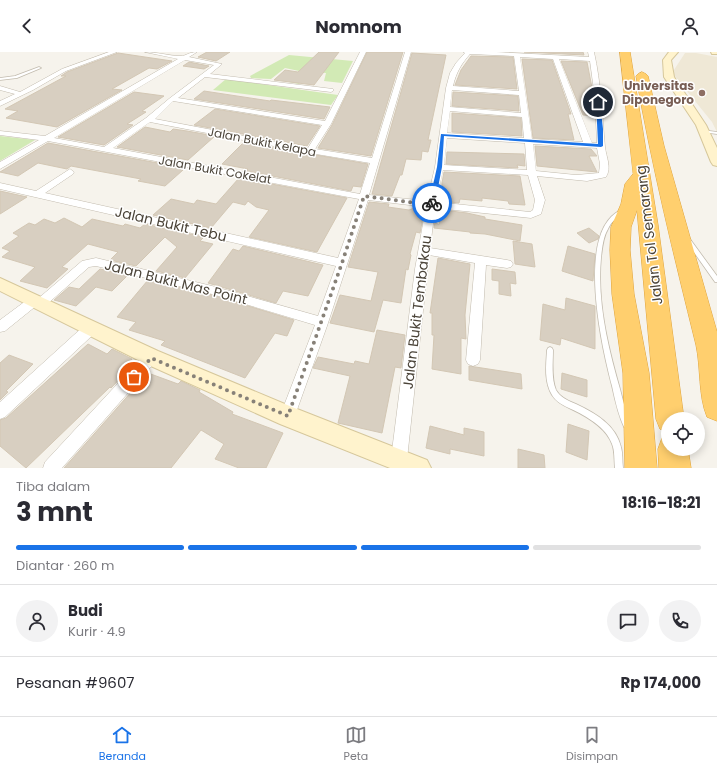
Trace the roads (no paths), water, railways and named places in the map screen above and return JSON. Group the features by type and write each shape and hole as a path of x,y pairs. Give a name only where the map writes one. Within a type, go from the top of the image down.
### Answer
{"highway":[{"name":"Jalan Tol Semarang","path":"626,52 642,173 669,412"},
{"name":"Jalan Tol Semarang","path":"636,52 656,146 712,360 717,406"},
{"path":"636,464 636,373 622,294 620,250 621,227 630,204 634,184 642,173"},
{"path":"674,456 675,468"}],"street":[{"path":"0,104 64,70 114,52"},
{"path":"105,150 149,120 172,99 219,64 148,52"},
{"path":"0,166 194,52"},
{"path":"310,151 327,124 363,52"},
{"path":"288,416 322,322 376,161 408,52"},
{"path":"439,167 583,178 599,177 603,175 604,166 599,112 591,55 555,57 466,52"},
{"name":"Jalan Bukit Tembakau","path":"399,459 424,251 439,167 449,88 453,73 458,64 469,52"},
{"path":"674,52 667,60 669,77 703,131 717,162"},
{"path":"517,55 532,173"},
{"path":"555,57 588,144"},
{"path":"204,75 331,90"},
{"path":"0,88 21,94"},
{"path":"449,88 522,93"},
{"path":"172,99 327,124"},
{"path":"446,109 524,115"},
{"name":"Jalan Bukit Kelapa","path":"149,120 310,151 376,161"},
{"name":"Jalan Bukit Cokelat","path":"0,133 49,138 105,150 364,196 515,214 531,215 538,212 540,200 532,173"},
{"path":"442,135 601,146"},
{"path":"38,194 70,172"},
{"name":"Jalan Bukit Tebu","path":"0,186 342,263"},
{"path":"424,251 507,264"},
{"path":"473,360 481,260"},
{"name":"Jalan Bukit Mas Point","path":"0,327 38,302 86,264 96,262 212,290 322,322"},
{"path":"0,284 151,358 288,416 419,468"},
{"path":"0,412 90,328"},
{"path":"51,468 151,358"}],"lane":[{"path":"0,79 16,77 40,68"},
{"path":"703,131 717,133"},
{"path":"677,226 717,280"},
{"path":"550,350 550,373 553,388 558,398 587,413 602,424 609,431 616,443 636,464"}],"place":[{"name":"Universitas Diponegoro","path":"702,93"}]}
